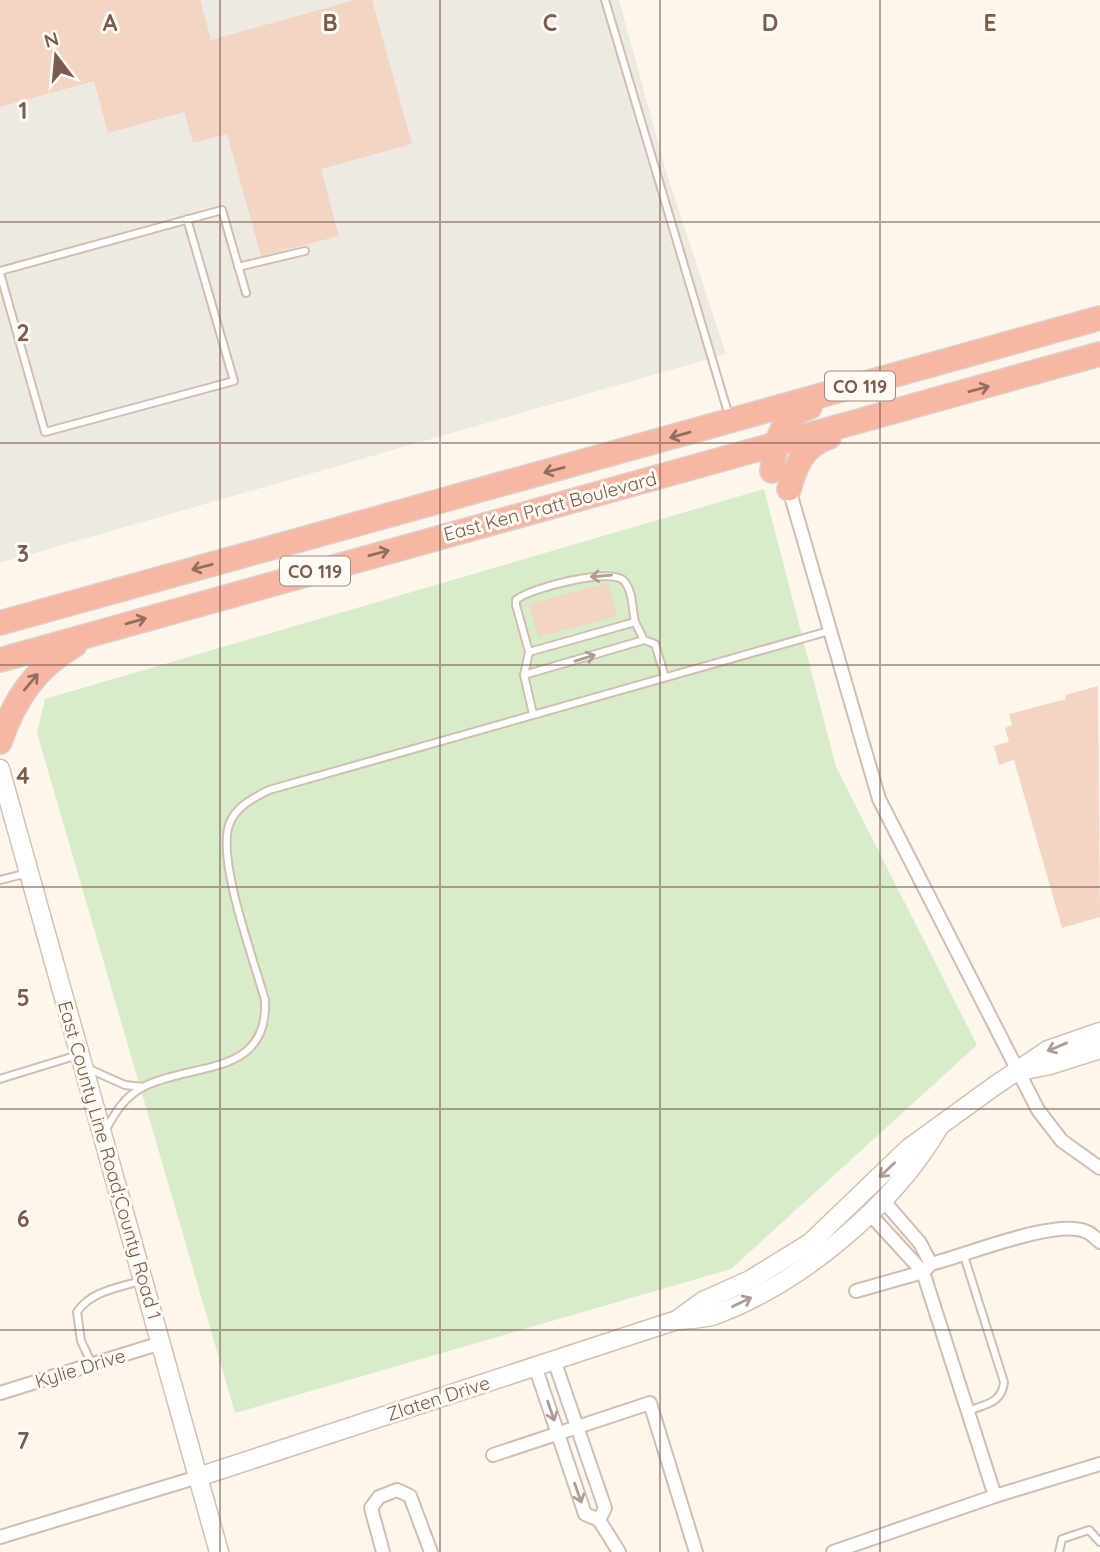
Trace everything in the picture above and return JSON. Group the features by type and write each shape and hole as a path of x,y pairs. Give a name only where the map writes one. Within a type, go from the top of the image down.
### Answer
{"highway":[{"name":"East Ken Pratt Boulevard","path":"0,623 1100,318"},
{"path":"772,471 775,445 789,418 796,412 1100,327"},
{"name":"East Ken Pratt Boulevard","path":"0,660 1100,354"},
{"path":"789,489 797,460 818,441 933,401"},
{"path":"630,485 754,465 772,471 789,489"},
{"path":"0,742 24,688 41,669 100,632"}],"street":[{"path":"789,489 879,799 1038,1110 1062,1141 1100,1168"},
{"name":"East County Line Road;County Road 1","path":"0,769 219,1552"},
{"name":"Zlaten Drive","path":"677,1320 703,1301 750,1280 810,1243 909,1148 1048,1050 1100,1032"},
{"name":"Zlaten Drive","path":"1018,1071 1050,1065 1100,1049"},
{"name":"Zlaten Drive","path":"198,1477 677,1320 713,1316 794,1275 819,1257 882,1199 922,1157 939,1127"},
{"path":"882,1199 920,1242 995,1496"},
{"path":"868,1212 892,1241 927,1268"},
{"path":"892,1241 906,1227"},
{"path":"856,1291 1023,1236 1059,1228 1086,1231 1100,1242"},
{"name":"Kylie Drive","path":"0,1393 161,1343"},
{"path":"554,1360 605,1508 599,1520"},
{"path":"535,1366 585,1514 599,1520 618,1552"},
{"path":"493,1455 649,1403 696,1552"},
{"path":"566,1456 584,1449"},
{"path":"832,1552 995,1496 1100,1464"},
{"path":"0,1537 198,1477"},
{"path":"383,1552 372,1508 379,1497 397,1490 410,1496 431,1552"}],"lane":[{"path":"605,0 731,421"},
{"path":"187,219 234,381 46,432 0,272 187,219 222,210 246,293"},
{"path":"238,267 305,251"},
{"path":"533,714 524,675 529,652 516,600 528,593 601,574 615,575 623,579 630,592 635,622 645,640"},
{"path":"529,652 635,622"},
{"path":"103,1135 120,1104 143,1087 234,1059 250,1050 260,1034 265,1016 265,1000 226,858 230,823 238,810 268,790 829,631"},
{"path":"524,675 645,640 655,644 665,677"},
{"path":"0,880 30,872"},
{"path":"0,1079 82,1061 125,1085 143,1087"},
{"path":"964,1256 1004,1382 1003,1394 997,1400 968,1411"},
{"path":"92,1364 81,1341 77,1312 84,1301 143,1280"},
{"path":"1059,1552 1062,1539 1089,1530 1100,1542"}],"shaded area":[{"path":"0,0 619,0 666,171 726,354 0,563"}],"green space":[{"path":"764,489 836,767 977,1045 731,1269 235,1413 37,733 45,699"}],"building":[{"path":"0,0 200,0 211,40 355,0 372,0 412,144 321,169 339,236 261,256 227,134 193,143 184,112 108,133 94,81 0,107"},
{"path":"608,583 617,616 538,637 529,604"},
{"path":"1098,686 1100,917 1062,928 1014,760 999,765 994,746 1009,742 1005,728 1012,725 1009,714 1066,699 1065,695"}]}
